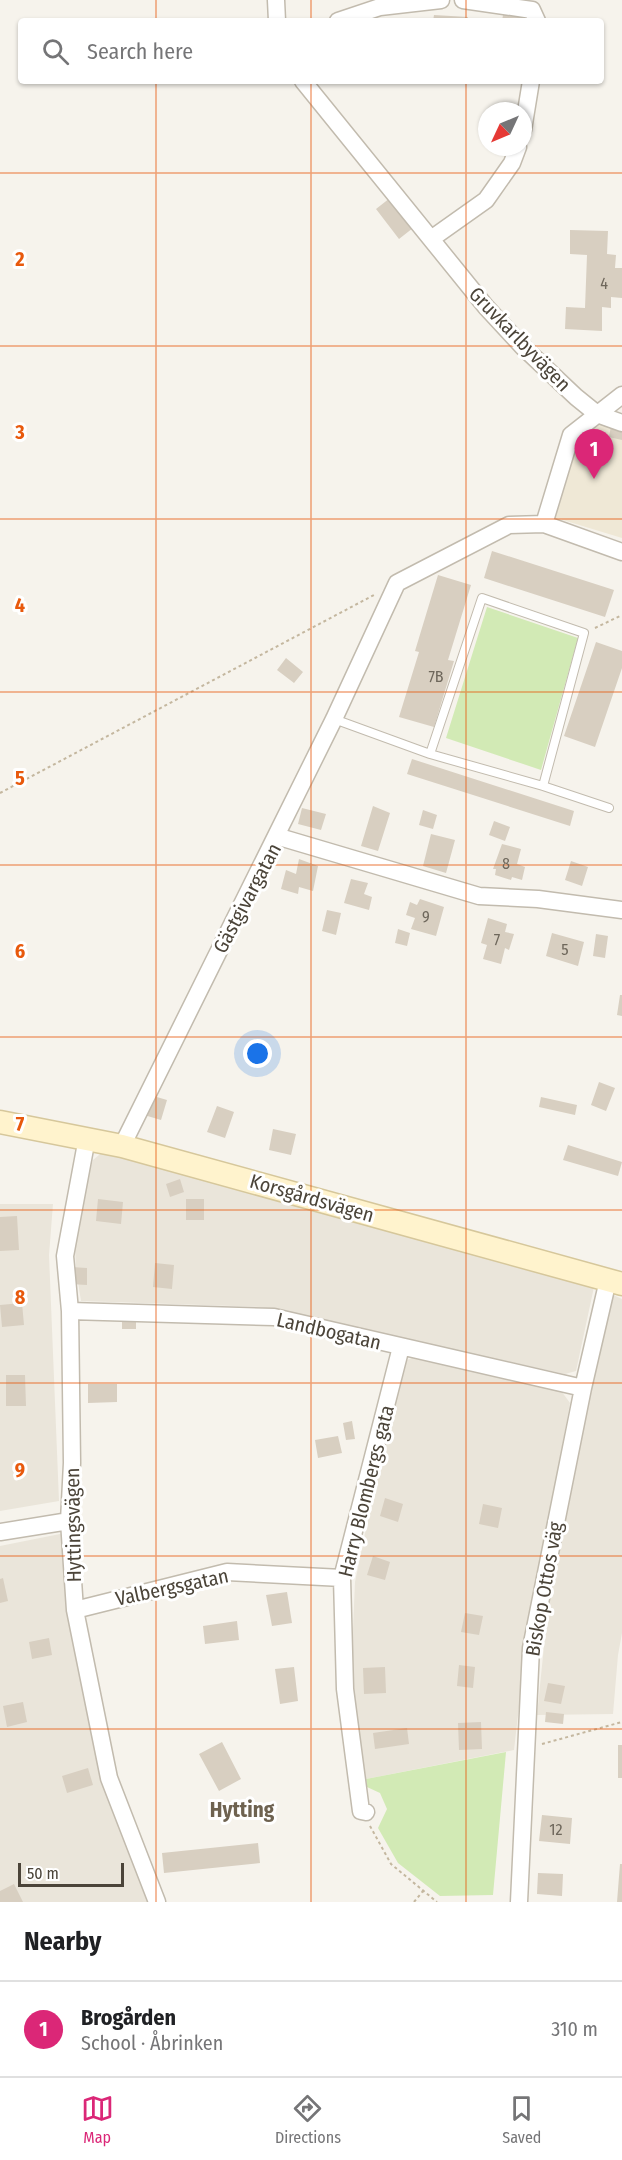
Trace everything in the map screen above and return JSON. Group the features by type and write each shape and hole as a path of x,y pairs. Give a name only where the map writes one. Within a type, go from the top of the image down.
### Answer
{"street":[{"path":"276,0 277,18"},
{"path":"347,18 380,7 441,0"},
{"path":"463,0 532,10 536,18"},
{"name":"Gruvkarlbyvägen","path":"305,84 486,307 523,347 597,414 622,423"},
{"path":"528,102 531,84"},
{"path":"431,239 486,200 515,156"},
{"path":"544,524 571,435 622,395"},
{"path":"276,836 398,583 509,525 544,524 622,552"},
{"name":"Gästgivargatan","path":"122,1146 276,836 479,896 622,910"},
{"name":"Korsgårdsvägen","path":"0,1122 122,1146 615,1282"},
{"name":"Hyttingsvägen","path":"87,1138 65,1257 70,1311 72,1463 69,1521 75,1610 109,1778 157,1902"},
{"name":"Biskop Ottos väg","path":"519,1902 531,1648 583,1388 615,1282"},
{"name":"Landbogatan","path":"70,1311 274,1317 583,1388"},
{"name":"Harry Blombergs gata","path":"363,1811 345,1689 342,1578 401,1347"},
{"path":"0,1533 69,1521"},
{"name":"Valbergsgatan","path":"75,1610 227,1572 342,1578"}],"lane":[{"path":"430,753 482,598 584,633 543,786"},
{"path":"334,719 430,753 609,808"}],"path":[{"path":"0,793 398,583"},
{"path":"584,633 622,615"},
{"path":"525,1748 622,1722"},
{"path":"363,1811 391,1864 437,1902"},
{"path":"414,1902 423,1891"}],"shaded area":[{"path":"601,420 622,429 622,538 553,517 578,441"},
{"path":"105,1150 594,1287 576,1371 565,1374 260,1307 81,1301 76,1270 74,1224 93,1160"},
{"path":"0,1204 53,1204 49,1255 59,1501 0,1511"},
{"path":"613,1295 622,1299 622,1633 613,1714 537,1715 549,1597"},
{"path":"412,1358 562,1392 570,1403 527,1637 514,1750 366,1779 351,1676 355,1582 398,1374 402,1362"},
{"path":"65,1533 71,1611 149,1902 0,1902 0,1546"}],"green space":[{"path":"487,607 578,638 541,770 446,738"},
{"path":"506,1752 493,1895 440,1896 398,1863 378,1828 387,1809 380,1793 367,1787 366,1779"}],"building":[{"path":"504,9 521,12 520,18 502,18"},
{"path":"434,15 468,17 468,18 434,18"},
{"path":"390,198 413,228 399,239 376,209"},
{"path":"570,230 608,231 607,254 616,255 615,268 622,268 622,298 611,297 611,308 602,307 602,331 565,329 566,307 585,308 587,255 570,254"},
{"path":"611,426 622,428 622,440 609,437"},
{"path":"492,551 614,590 605,617 484,578"},
{"path":"438,575 471,585 448,660 454,661 434,727 399,717 419,652 415,651"},
{"path":"596,642 622,651 622,668 595,747 564,736"},
{"path":"286,658 303,672 294,683 277,670"},
{"path":"412,759 574,811 570,826 407,774"},
{"path":"373,806 390,813 378,851 361,846"},
{"path":"302,808 326,814 321,830 298,824"},
{"path":"423,810 437,815 433,829 419,825"},
{"path":"494,821 510,827 505,841 489,835"},
{"path":"431,834 455,840 446,873 423,866"},
{"path":"502,844 521,849 517,864 525,867 522,880 512,877 511,880 495,875 496,869 493,869"},
{"path":"299,859 318,866 313,891 299,887 298,894 281,889 286,870 296,874"},
{"path":"571,861 588,867 582,886 565,880"},
{"path":"351,879 368,883 364,894 372,897 369,910 344,903"},
{"path":"420,899 444,907 436,936 411,929 415,918 406,915 410,902 417,905"},
{"path":"327,910 341,913 336,935 322,931"},
{"path":"488,918 507,924 505,932 514,934 509,950 505,948 501,964 483,959 487,945 481,943"},
{"path":"398,929 410,933 407,946 395,943"},
{"path":"552,933 584,942 578,966 546,956"},
{"path":"596,934 608,936 605,958 593,956"},
{"path":"620,995 622,995 622,1016 617,1015"},
{"path":"599,1082 615,1088 606,1111 591,1105"},
{"path":"150,1095 167,1100 161,1120 144,1115"},
{"path":"541,1097 577,1105 575,1115 539,1107"},
{"path":"217,1106 234,1112 225,1138 207,1132"},
{"path":"273,1129 296,1134 291,1155 269,1150"},
{"path":"568,1145 622,1162 618,1176 563,1160"},
{"path":"180,1179 184,1192 170,1197 166,1184"},
{"path":"98,1199 123,1202 121,1224 96,1221"},
{"path":"186,1199 204,1199 204,1220 186,1220"},
{"path":"17,1216 19,1250 0,1251 0,1217"},
{"path":"155,1263 174,1265 172,1289 153,1287"},
{"path":"71,1267 87,1268 87,1285 70,1284"},
{"path":"22,1303 24,1325 2,1327 0,1305"},
{"path":"122,1317 136,1318 136,1329 122,1329"},
{"path":"6,1375 25,1375 26,1406 6,1406"},
{"path":"88,1384 117,1384 117,1402 88,1403"},
{"path":"352,1421 355,1439 346,1440 343,1423"},
{"path":"338,1436 342,1453 318,1458 315,1440"},
{"path":"385,1498 403,1504 398,1522 380,1516"},
{"path":"483,1504 502,1508 498,1528 479,1524"},
{"path":"373,1556 390,1562 385,1580 367,1575"},
{"path":"3,1578 8,1601 0,1603 0,1579"},
{"path":"287,1592 292,1623 272,1626 266,1595"},
{"path":"465,1613 483,1616 479,1635 461,1632"},
{"path":"237,1621 239,1640 205,1644 203,1626"},
{"path":"49,1638 52,1655 32,1659 29,1642"},
{"path":"459,1665 475,1667 473,1688 457,1686"},
{"path":"294,1667 298,1701 280,1704 275,1669"},
{"path":"385,1667 386,1693 364,1694 363,1668"},
{"path":"548,1683 565,1686 561,1704 544,1701"},
{"path":"23,1702 27,1722 7,1727 3,1706"},
{"path":"546,1712 564,1714 563,1724 545,1722"},
{"path":"481,1722 482,1749 459,1750 458,1723"},
{"path":"407,1728 409,1744 375,1749 373,1733"},
{"path":"222,1742 241,1779 219,1791 199,1754"},
{"path":"618,1745 622,1745 622,1778 618,1778"},
{"path":"88,1768 93,1785 67,1793 62,1776"},
{"path":"542,1815 572,1818 570,1844 539,1841"},
{"path":"258,1843 260,1863 164,1873 162,1853"},
{"path":"620,1864 622,1864 622,1902 617,1902"},
{"path":"538,1873 563,1874 562,1896 537,1894"},
{"path":"14,1884 23,1902 0,1902 0,1891"}],"place":[{"name":"Brogården","path":"594,479"}],"district":[{"name":"Hytting","path":"242,1810"}]}
